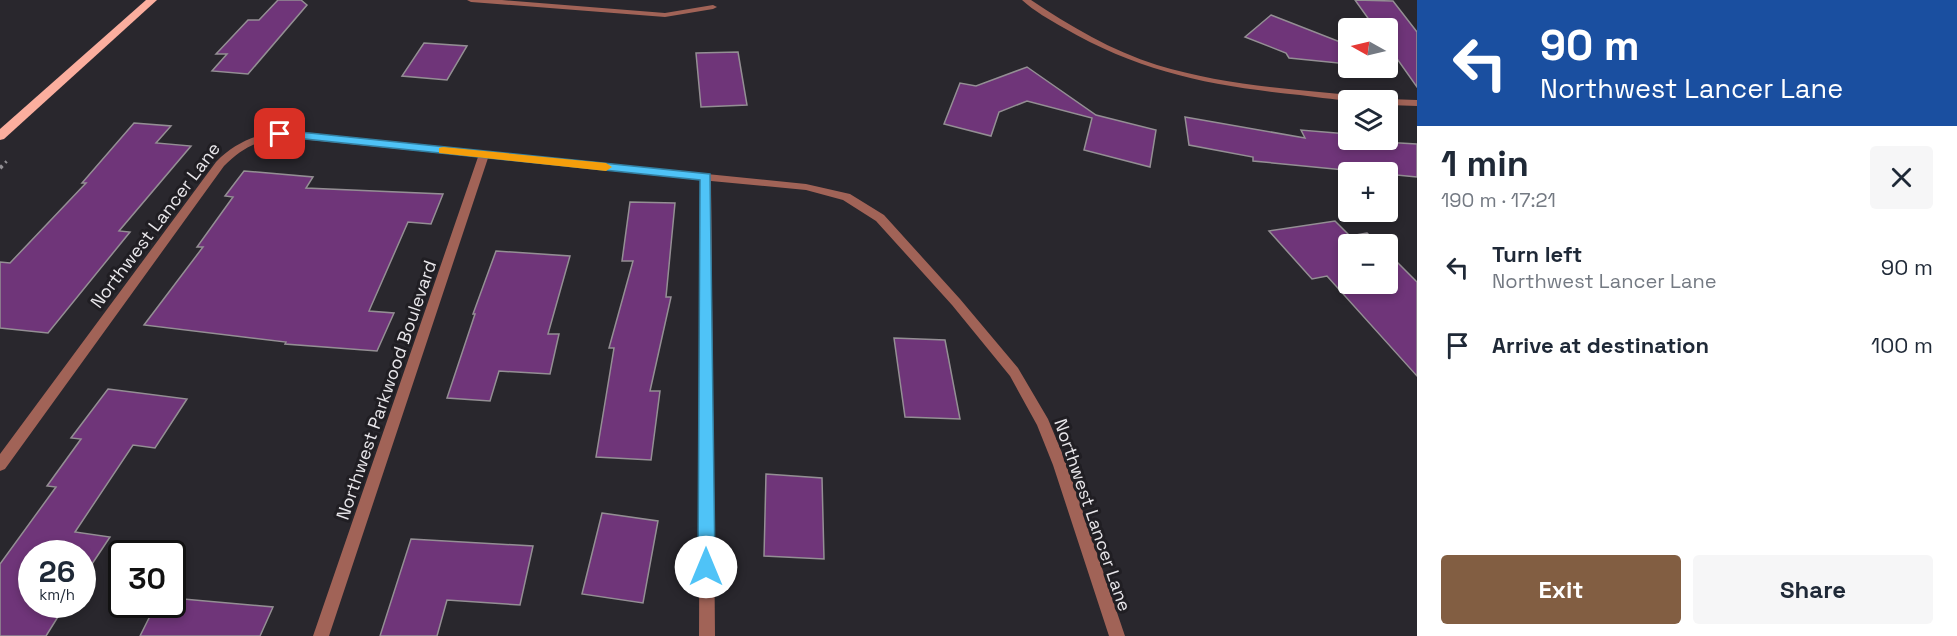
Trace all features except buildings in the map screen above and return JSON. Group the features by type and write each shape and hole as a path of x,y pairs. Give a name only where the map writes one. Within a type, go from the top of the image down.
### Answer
{"main road":[{"path":"0,136 152,0"}],"street":[{"path":"471,0 553,3 665,15 713,7"},
{"path":"1026,0 1106,46 1167,71 1247,86 1338,96"},
{"path":"1398,102 1417,103"},
{"name":"Northwest Lancer Lane","path":"0,465 220,164 238,146 257,137 280,134 806,187 846,196 880,218 956,302 1014,372 1043,423 1060,465 1117,636"},
{"name":"Northwest Parkwood Boulevard","path":"321,636 484,155"},
{"path":"706,177 707,636"}],"slow traffic":[{"path":"443,151 606,167"}],"route":[{"path":"280,134 706,177 706,567"}]}
